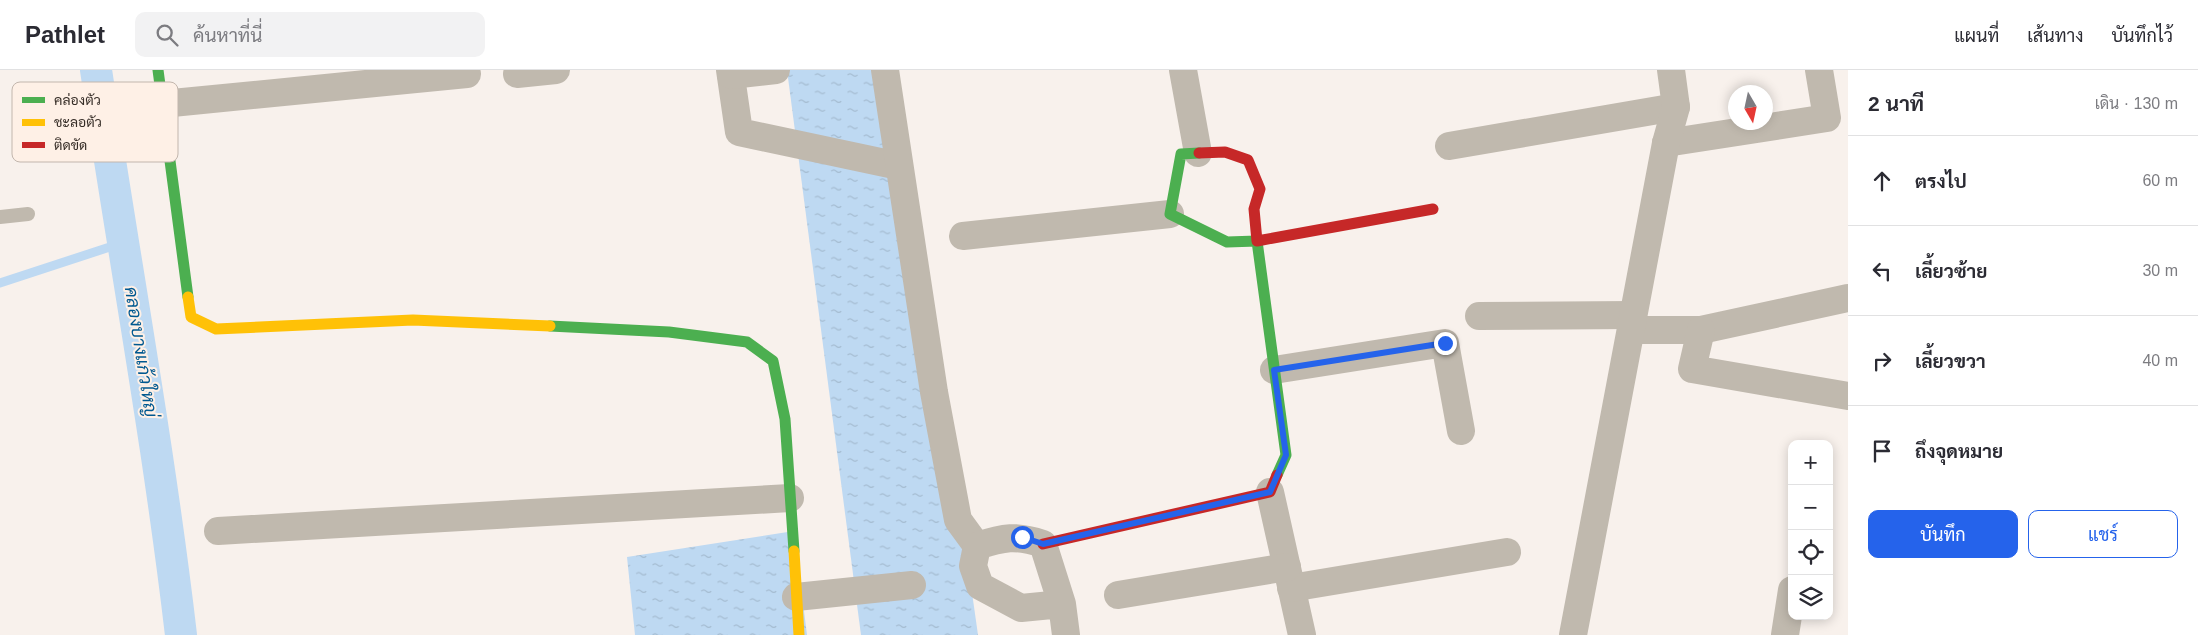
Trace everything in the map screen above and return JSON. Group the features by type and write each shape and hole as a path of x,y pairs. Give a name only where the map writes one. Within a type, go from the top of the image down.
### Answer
{"street":[{"path":"517,74 556,70"},
{"path":"776,70 731,73 740,132 899,166"},
{"path":"885,70 934,392 958,520 977,546 973,566 980,586 1021,608 1062,604"},
{"path":"1183,70 1198,153"},
{"path":"1573,635 1666,143 1676,107 1671,70"},
{"path":"1666,143 1838,117 1819,70"},
{"path":"178,102 467,74"},
{"path":"1449,146 1676,107"},
{"path":"1170,214 1181,154 1225,152 1248,160 1260,189 1254,209 1257,241 1286,455 1270,492 1302,635"},
{"path":"170,162 191,317 216,329 412,320 670,332 747,342 773,361 785,418 799,635"},
{"path":"963,236 1170,214 1227,242 1257,241 1433,209"},
{"path":"1479,316 1632,322 1701,330 1848,298"},
{"path":"1701,330 1692,369 1848,396"},
{"path":"1274,370 1445,343 1461,431"},
{"path":"977,546 998,539 1022,537 1043,544 1270,492"},
{"path":"218,531 790,498"},
{"path":"1043,544 1062,604 1066,635"},
{"path":"1118,596 1507,552"},
{"path":"796,597 912,585"},
{"path":"1785,635 1788,616"}],"lane":[{"path":"0,217 28,214"}],"water":[{"path":"787,70 898,70 978,635 861,635"},
{"path":"794,531 807,635 635,635 627,557"}],"waterway":[{"name":"คลองบางแก้วใหญ่","path":"96,70 98,82"},
{"name":"คลองบางแก้วใหญ่","path":"111,162 152,423 181,635"},
{"path":"0,283 122,243"}],"traffic: fast":[{"path":"158,70 160,82"},
{"path":"1199,153 1181,154 1170,214 1227,242 1257,241 1286,455 1277,475"},
{"path":"170,162 188,297"},
{"path":"550,326 669,332 747,342 773,361 785,419 794,551"}],"traffic: slow":[{"path":"188,297 191,317 216,329 413,320 550,326"},
{"path":"794,551 799,635"}],"traffic: jam":[{"path":"1199,153 1225,152 1248,160 1260,189 1254,209 1257,241 1433,209"},
{"path":"1043,544 1270,492 1277,475"}],"route":[{"path":"1022,537 1043,544 1270,492 1286,455 1274,370 1445,343"}]}
